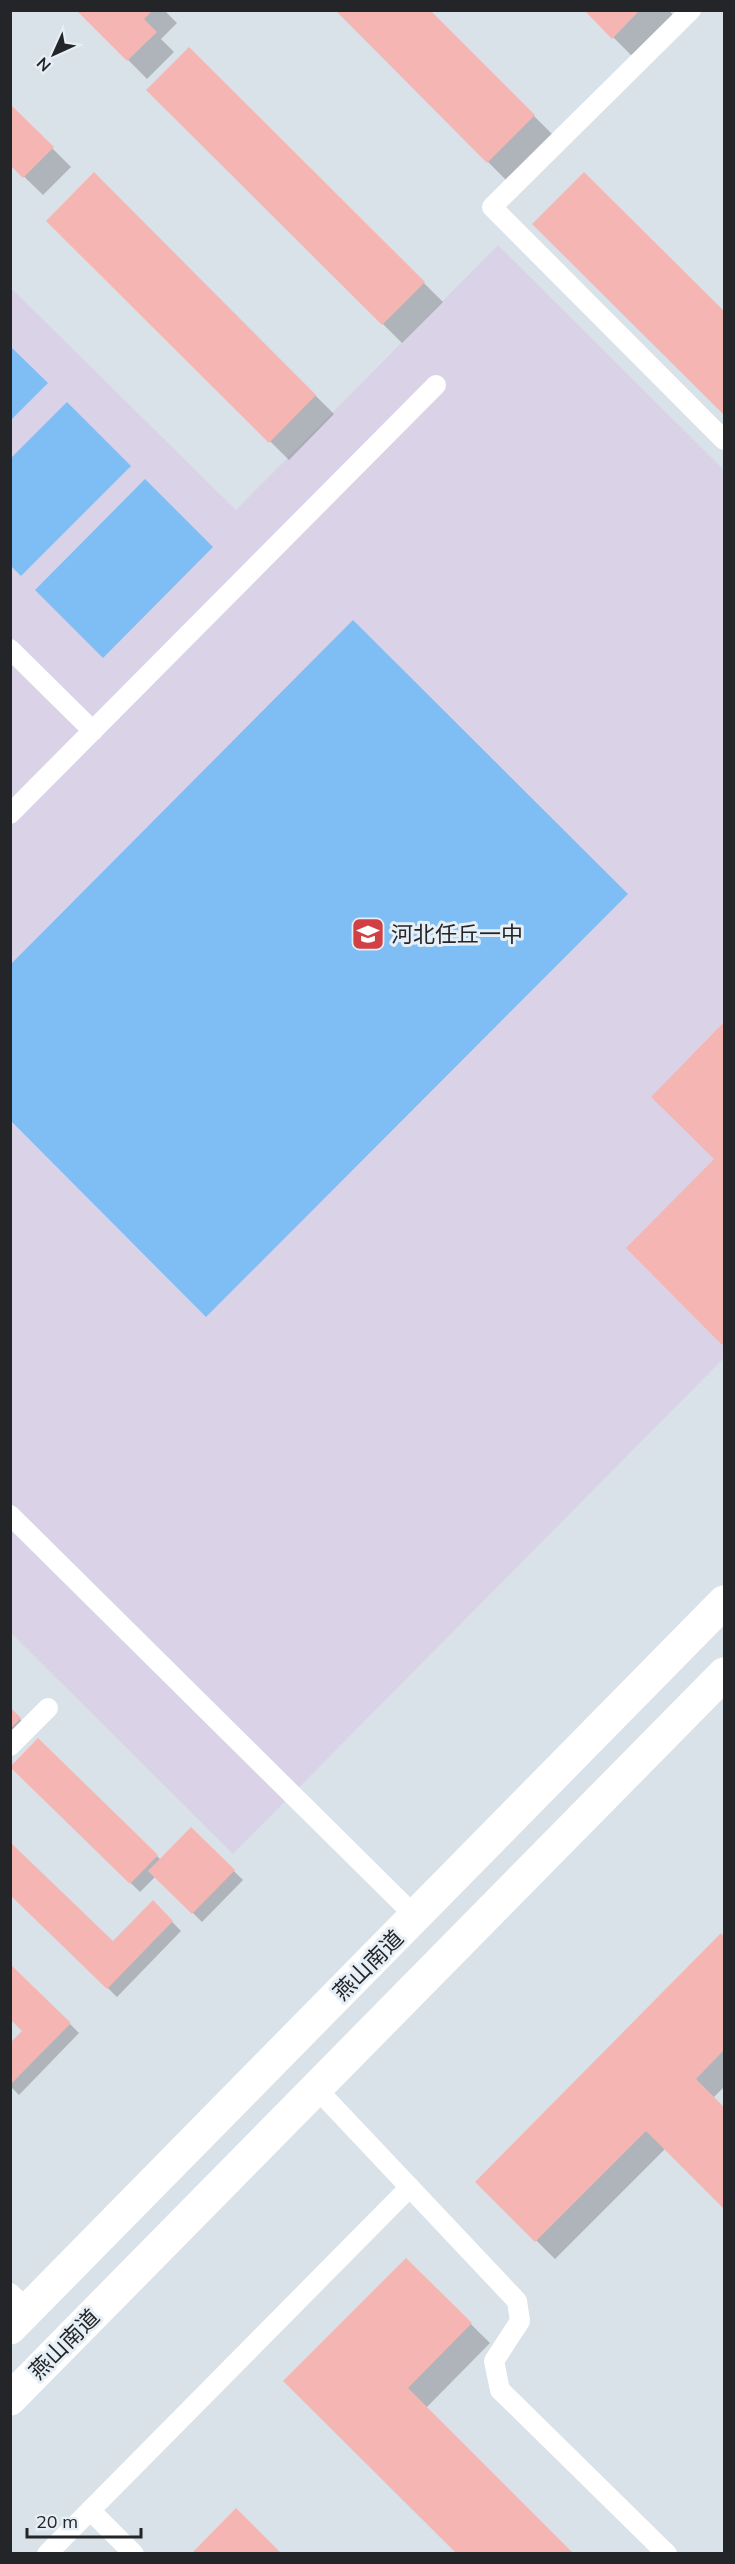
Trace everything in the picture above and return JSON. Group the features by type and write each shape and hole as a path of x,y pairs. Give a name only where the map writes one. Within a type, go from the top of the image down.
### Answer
{"main road":[{"name":"燕山南道","path":"16,2310 416,1916 724,1602"},
{"name":"燕山南道","path":"10,2399 724,1674"}],"lane":[{"path":"691,10 492,207 724,440"},
{"path":"10,814 436,385"},
{"path":"10,648 93,731"},
{"path":"10,1515 416,1916"},
{"path":"10,1746 48,1708"},
{"path":"316,2088 517,2301 520,2322 494,2361 501,2390 667,2553"},
{"path":"47,2553 410,2187"},
{"path":"90,2510 134,2553"}],"shaded area":[{"name":"河北任丘一中","path":"498,245 724,470 724,1358 233,1854 11,1633 10,287 236,510"},
{"path":"10,346 48,383 11,420 10,420"},
{"path":"67,402 131,466 21,576 11,566 11,458"},
{"path":"145,479 213,547 103,658 35,590"},
{"path":"353,620 628,894 206,1317 11,1121 11,964"}],"building":[{"path":"76,10 153,10 144,19 157,32 127,61"},
{"path":"335,10 430,10 535,115 487,163"},
{"path":"584,10 640,10 612,39"},
{"path":"189,47 425,282 382,325 146,90"},
{"path":"10,104 54,147 23,178 10,165"},
{"path":"94,172 316,395 269,443 46,221"},
{"path":"584,172 724,311 724,415 532,224"},
{"path":"724,1022 724,1342 722,1345 626,1248 714,1159 651,1097"},
{"path":"10,1707 21,1718 10,1729"},
{"path":"38,1738 158,1855 130,1884 10,1767"},
{"path":"191,1827 235,1870 192,1914 148,1871"},
{"path":"10,1842 113,1941 153,1900 173,1921 107,1989 10,1895"},
{"path":"721,1933 724,1937 724,2050 696,2079 724,2107 724,2209 646,2131 535,2242 475,2182"},
{"path":"10,1964 71,2023 10,2085 10,2043 22,2031 10,2019"},
{"path":"406,2258 472,2323 408,2388 574,2554 457,2554 283,2381"},
{"path":"236,2508 282,2554 191,2554"}],"place":[{"name":"河北任丘一中","path":"368,934"}]}
